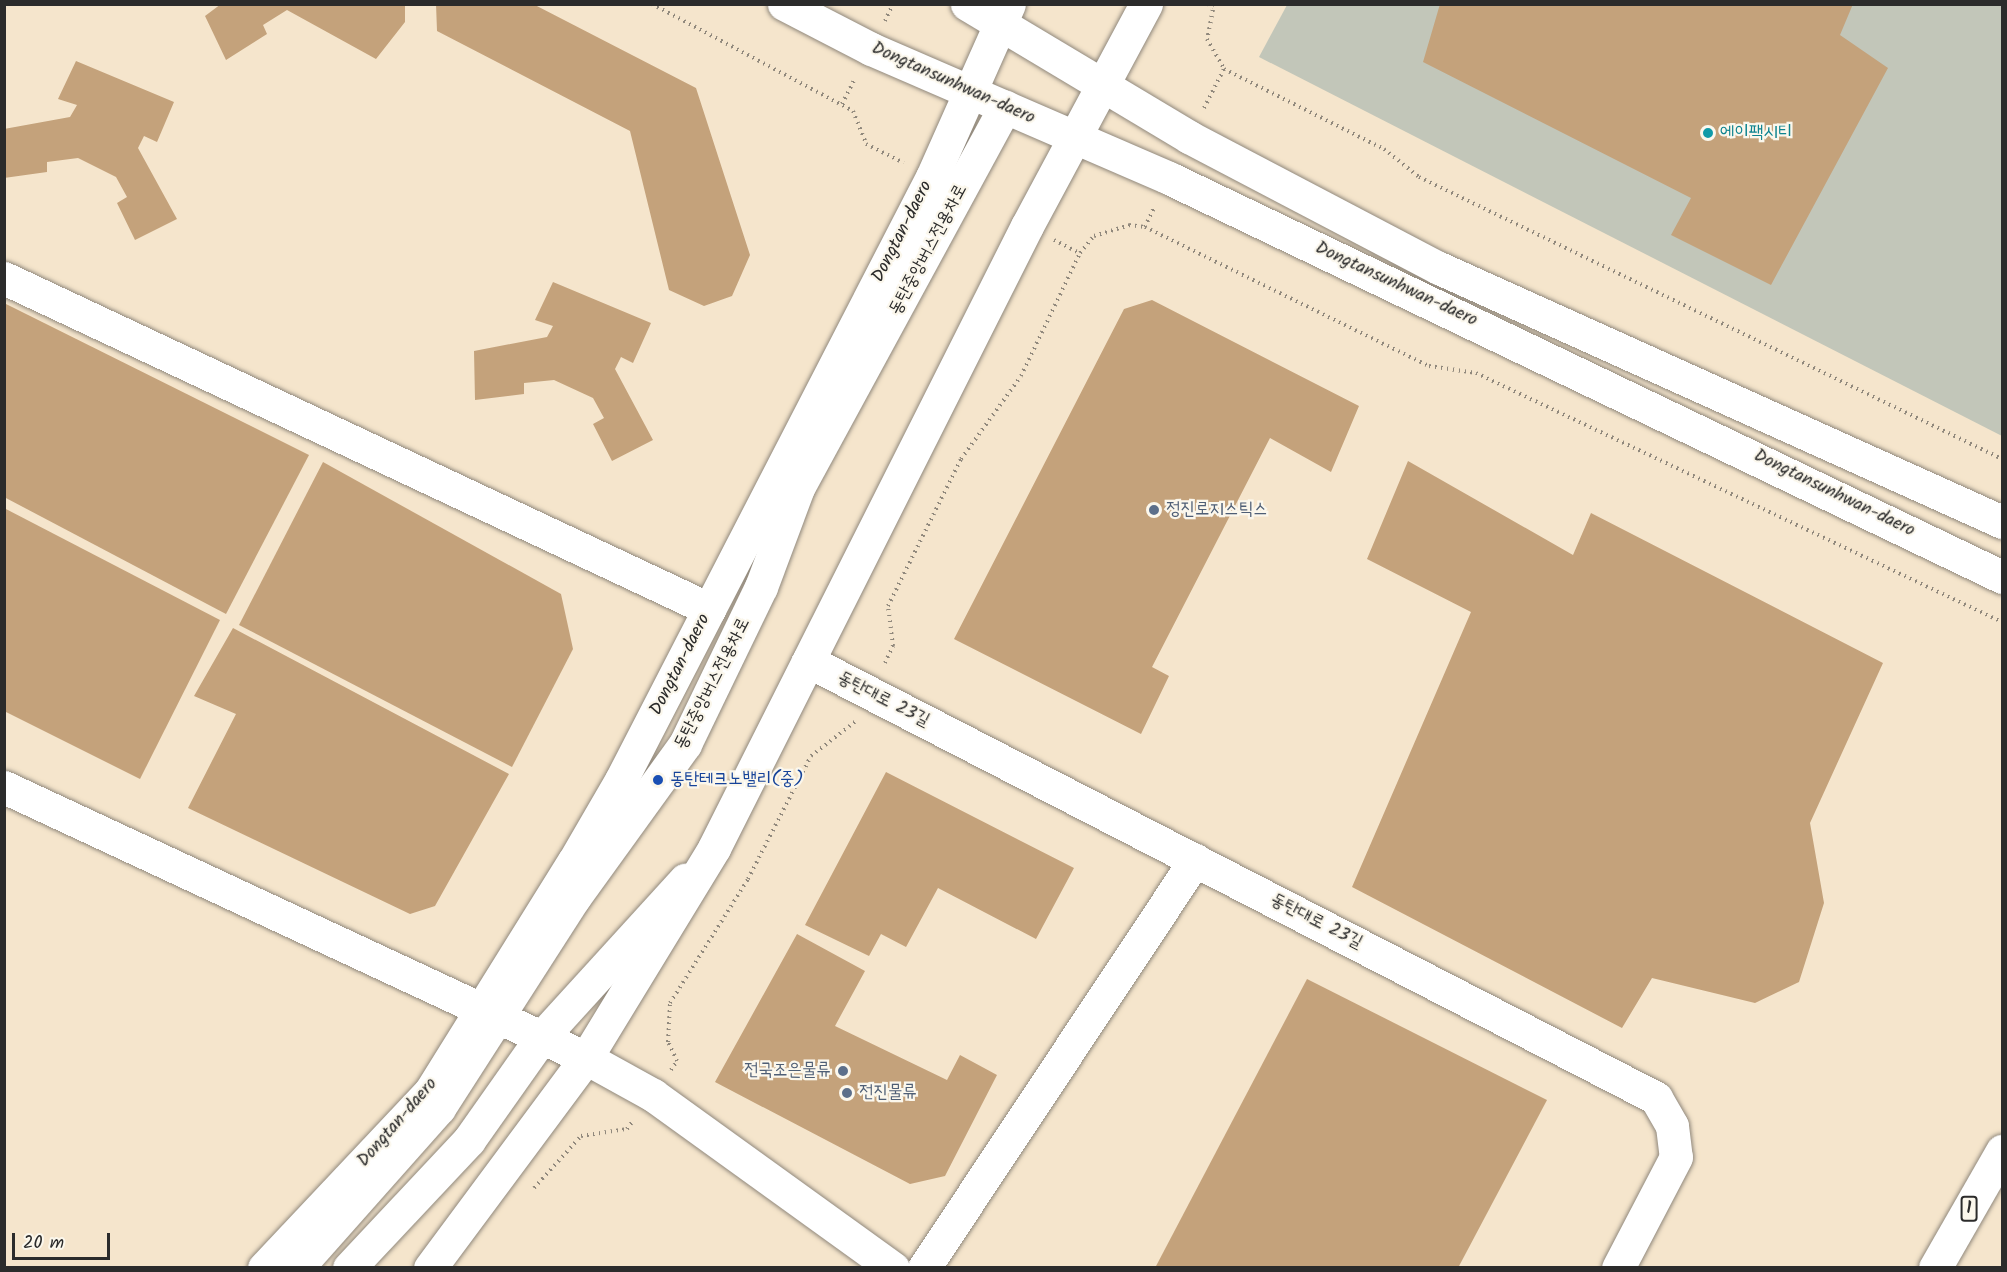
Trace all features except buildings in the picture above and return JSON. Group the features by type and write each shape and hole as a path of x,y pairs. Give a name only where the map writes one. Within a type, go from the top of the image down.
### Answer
{"main road":[{"name":"Dongtansunhwan-daero","path":"784,4 970,92 1075,137 2002,577"},
{"name":"Dongtansunhwan-daero","path":"967,4 1004,14 1101,86 1439,268 2002,522"},
{"path":"430,1268 586,1058 714,848 1101,86 1146,4"},
{"name":"Dongtan-daero","path":"264,1268 430,1092 490,1014 621,780 709,609 970,92 1004,14"},
{"name":"동탄중앙버스전용차로","path":"297,1268 439,1108 490,1014 685,744 761,586 798,488 1005,107"},
{"path":"4,278 709,609"},
{"name":"동탄대로 23길","path":"808,662 1656,1098 1672,1126 1676,1157 1618,1268"},
{"path":"4,787 586,1058 653,1095 893,1268"},
{"path":"349,1268 469,1140 542,1038 714,848"},
{"path":"924,1268 1195,860"},
{"name":"1","path":"1935,1268 2002,1151"}],"path":[{"path":"652,4 853,111 866,144"},
{"path":"1208,4 1214,6 1207,39 1224,69 1384,149 1419,177 2002,459"},
{"path":"893,646 888,606 961,459 1021,375 1080,253 1094,236 1129,225 1145,227 1429,366 1476,373 2002,622"},
{"path":"677,1061 668,1042 670,1003 748,879 812,756 825,740 852,729"},
{"path":"528,1195 581,1136 627,1129"}],"shaded area":[{"path":"1287,5 2002,5 2002,436 1259,57"}],"place":[{"name":"에이팩시티","path":"1708,133"},
{"name":"정진로지스틱스","path":"1154,510"},
{"name":"동탄테크노밸리(중)","path":"658,780"},
{"name":"전국조은물류","path":"843,1071"},
{"name":"전진물류","path":"847,1093"}]}
